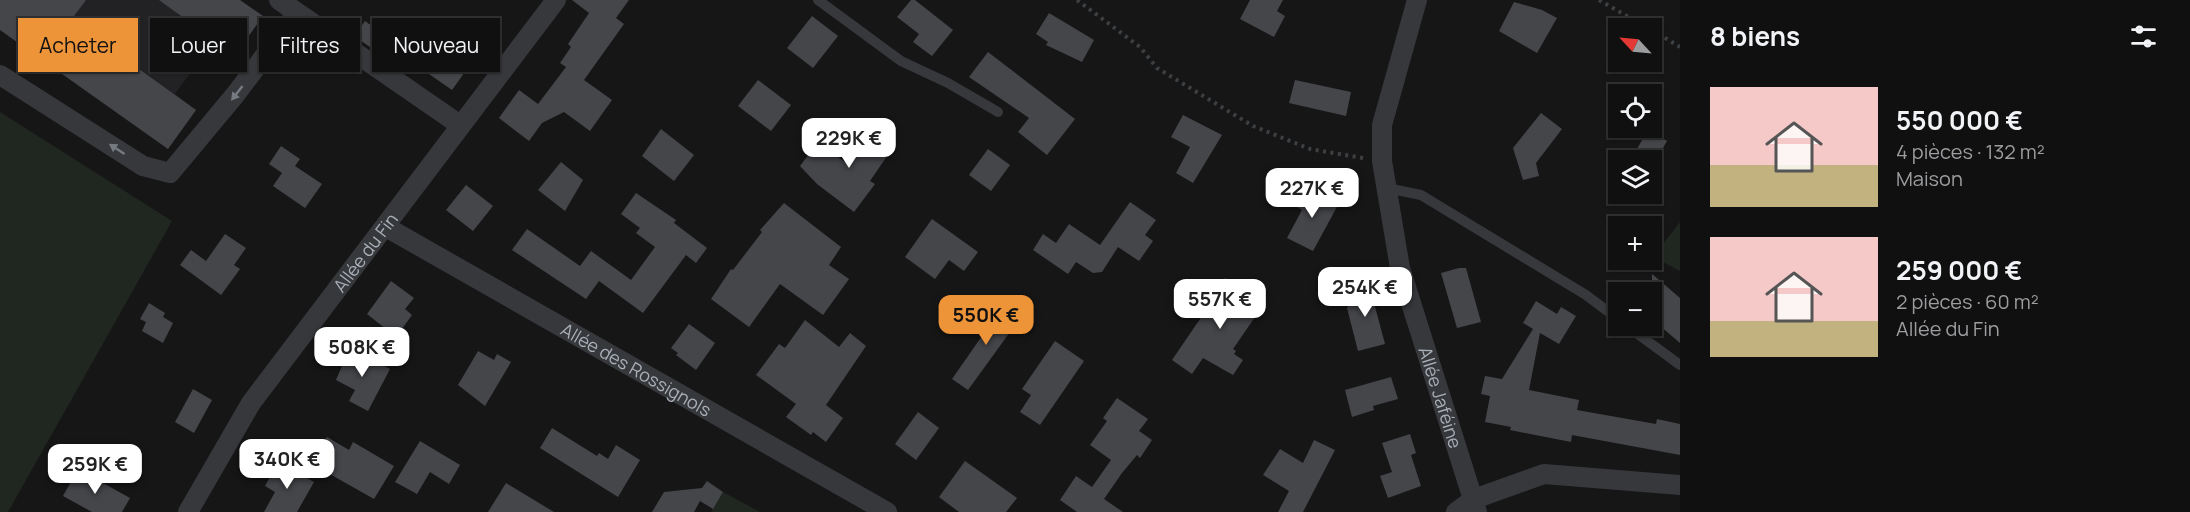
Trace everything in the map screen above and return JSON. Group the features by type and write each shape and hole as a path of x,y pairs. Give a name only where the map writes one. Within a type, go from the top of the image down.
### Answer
{"street":[{"path":"279,0 460,125"},
{"name":"Allée du Fin","path":"188,512 251,402 556,0"},
{"name":"Allée Jaféine","path":"1417,0 1382,125 1382,161 1401,268 1476,506"},
{"path":"0,75 143,166 170,173 235,95 297,13"},
{"name":"Allée des Rossignols","path":"386,227 888,512"},
{"path":"1456,512 1476,506 1544,474 1680,485"}],"lane":[{"path":"818,0 901,62 948,83 998,112"},
{"path":"1387,188 1421,195 1586,295 1608,312"},
{"path":"1641,336 1680,365"}],"path":[{"path":"1077,0 1140,47 1157,68 1253,126 1310,149 1382,161"},
{"path":"1599,0 1631,18"},
{"path":"1662,36 1680,47"}],"shaded area":[{"path":"0,0 240,0 263,16 259,18 259,22 247,38 247,18 150,18 150,72 191,72 175,94 196,110 168,149 59,72 138,72 138,18 18,18 18,43 0,30"},
{"path":"0,112 172,221 8,512 0,512"},
{"path":"1680,222 1680,271 1662,262 1662,245"},
{"path":"723,492 760,512 711,512"}],"building":[{"path":"0,0 86,0 72,18 18,18 18,43 0,30"},
{"path":"159,0 240,0 263,16 259,18 259,22 247,38 247,18 184,18"},
{"path":"572,0 629,0 616,18 624,24 584,80 612,100 590,131 564,112 542,123 529,141 499,118 519,90 538,104 566,67 560,63 571,47 568,44 589,13"},
{"path":"911,0 915,0 953,30 932,56 913,42 919,34 897,17"},
{"path":"1250,0 1283,0 1277,11 1285,16 1274,37 1240,19"},
{"path":"1514,2 1542,10 1557,18 1537,53 1499,31"},
{"path":"1049,13 1094,40 1082,62 1046,45 1048,42 1036,34"},
{"path":"812,16 838,36 813,68 787,48"},
{"path":"365,21 372,26 370,47 360,40 360,28"},
{"path":"988,52 1075,119 1047,155 1018,132 1029,118 969,77"},
{"path":"138,68 196,110 168,149 59,72 138,72"},
{"path":"430,72 465,72 452,90 429,74"},
{"path":"758,80 791,105 771,131 738,106"},
{"path":"1295,80 1351,92 1346,116 1289,103"},
{"path":"1541,113 1562,129 1536,163 1539,176 1523,180 1513,148"},
{"path":"1183,115 1222,135 1193,183 1176,173 1190,147 1171,137"},
{"path":"875,128 896,143 870,181 875,184 854,212 817,184 800,166 818,142 849,165"},
{"path":"661,129 694,155 674,181 642,156"},
{"path":"1643,138 1662,138 1667,141 1662,150 1636,150"},
{"path":"281,146 300,159 295,166 322,184 305,208 273,186 282,173 269,164"},
{"path":"988,149 1010,165 991,191 969,175"},
{"path":"561,162 583,180 565,211 538,190"},
{"path":"466,185 493,206 473,231 446,210"},
{"path":"1302,190 1310,194 1312,191 1338,205 1313,251 1287,238 1302,210 1294,205"},
{"path":"636,193 676,220 674,223 707,248 696,263 686,255 643,313 599,281 586,299 512,250 527,229 580,266 591,251 631,280 655,247 636,233 640,228 621,214"},
{"path":"1130,202 1156,220 1145,235 1153,241 1139,261 1118,247 1102,272 1093,273 1076,262 1068,274 1033,250 1043,234 1056,243 1069,224 1100,245"},
{"path":"784,203 841,247 829,265 849,279 823,315 780,284 749,327 711,299 731,269 733,270 762,232 760,230"},
{"path":"932,219 978,252 964,271 949,260 935,279 905,257"},
{"path":"225,234 246,248 234,265 240,269 221,295 180,265 191,250 206,261"},
{"path":"1466,268 1481,322 1457,328 1441,273"},
{"path":"1366,273 1385,344 1358,351 1347,308"},
{"path":"1652,274 1661,282 1652,282"},
{"path":"1225,278 1264,304 1233,349 1236,351 1234,354 1243,360 1233,375 1203,358 1192,374 1172,360 1213,300 1211,298"},
{"path":"391,281 414,298 405,309 412,315 396,337 367,314"},
{"path":"1662,283 1680,298 1680,343 1662,328"},
{"path":"1536,301 1557,314 1561,307 1576,316 1559,344 1540,333 1529,390 1579,400 1577,410 1656,424 1657,419 1680,424 1680,455 1572,435 1571,442 1510,430 1511,427 1485,422 1490,396 1481,394 1485,376 1502,379 1533,329 1523,323"},
{"path":"149,303 165,313 163,317 173,323 163,343 142,331 146,322 140,319"},
{"path":"993,304 1018,321 968,390 952,379 991,323 983,317"},
{"path":"805,320 839,347 850,333 866,346 826,405 843,418 826,442 813,432 811,435 786,417 796,404 756,375 779,344 785,348"},
{"path":"689,324 715,343 696,370 676,355 678,353 671,348"},
{"path":"1055,341 1084,361 1040,425 1020,412 1031,395 1022,389"},
{"path":"350,347 390,369 368,411 349,401 355,390 336,380"},
{"path":"478,351 494,360 497,354 511,362 485,406 458,385"},
{"path":"1391,377 1398,399 1373,406 1374,410 1352,417 1345,390"},
{"path":"193,389 212,400 194,433 175,422"},
{"path":"1117,398 1148,419 1139,431 1152,440 1140,458 1137,455 1122,473 1104,499 1123,512 1077,512 1060,500 1076,476 1092,487 1111,460 1090,445 1107,421 1103,418"},
{"path":"918,412 939,428 916,460 895,444"},
{"path":"552,428 597,456 599,453 608,459 616,445 640,460 618,497 540,448"},
{"path":"1410,434 1416,453 1411,455 1421,486 1388,498 1380,476 1392,472 1382,443"},
{"path":"327,437 349,450 353,442 394,466 374,499 312,464"},
{"path":"1314,440 1335,450 1303,512 1278,512 1289,491 1263,475 1280,449 1303,463"},
{"path":"420,441 460,465 449,484 430,472 417,494 395,482"},
{"path":"965,461 1017,498 1006,512 959,512 939,497"},
{"path":"278,462 314,482 297,512 264,512 275,492 265,486"},
{"path":"78,469 130,498 122,512 92,512 63,496"},
{"path":"707,481 723,492 713,509 700,501 694,512 652,512 664,492 702,488"},
{"path":"506,483 554,512 488,512"}]}
